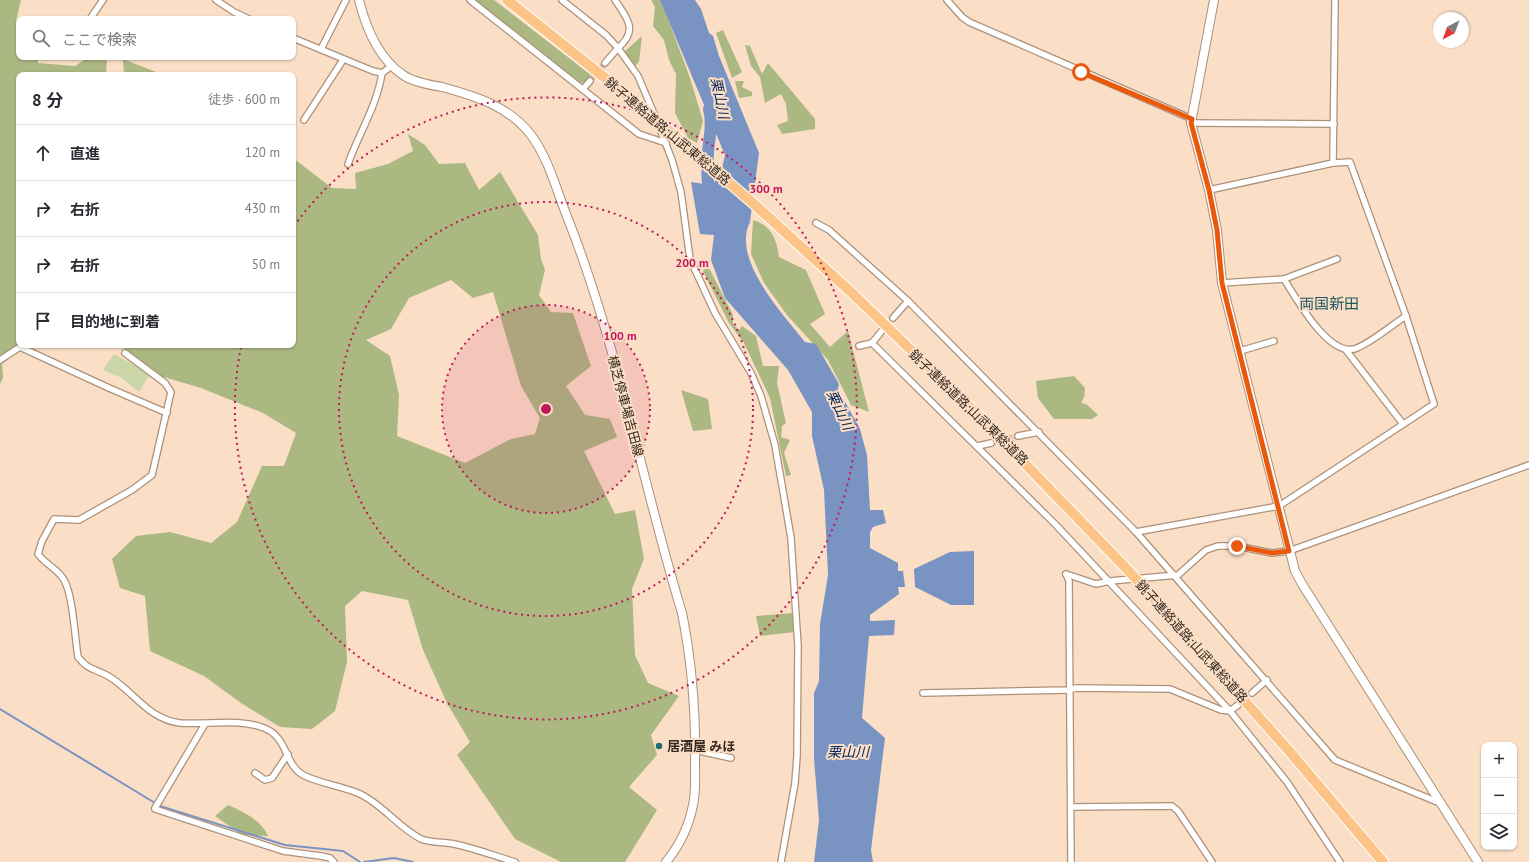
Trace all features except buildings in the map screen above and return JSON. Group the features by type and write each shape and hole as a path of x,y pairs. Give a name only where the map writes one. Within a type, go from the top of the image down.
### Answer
{"highway":[{"name":"銚子連絡道路;山武東総道路","path":"507,0 638,105 755,206 854,294 984,421 1145,589 1285,746 1383,862"}],"main road":[{"name":"横芝停車場吉田線","path":"359,0 368,32 384,56 404,75 432,85 477,97 507,112 530,134 543,156 594,291 682,612 692,666 695,750 694,803 690,818 680,842 666,862"},
{"path":"1214,0 1192,121 1217,230 1222,283 1295,571 1478,862"}],"street":[{"path":"92,16 103,0"},
{"path":"216,0 243,16"},
{"path":"321,49 346,0"},
{"path":"470,0 639,134 666,143"},
{"path":"562,0 606,35 618,48 638,76 666,143 681,192 690,259 715,313 751,373 761,396 775,445 791,538 798,646 797,756 795,783 781,862"},
{"path":"605,63 628,39 630,29 628,21 615,0"},
{"path":"947,0 962,17 969,22 1192,121 1334,124"},
{"path":"1333,163 1335,0"},
{"path":"296,39 361,68 382,73"},
{"path":"304,120 344,60"},
{"path":"348,164 355,146 367,124 381,82 382,73 393,65"},
{"path":"583,89 590,81"},
{"path":"1136,532 1278,506 1434,404 1406,316 1351,165 1348,161 1209,190"},
{"path":"816,223 829,230 908,301 1039,432 1136,532 1173,576 1267,680 1335,760 1442,804"},
{"path":"1222,283 1284,279 1337,259"},
{"path":"1284,279 1319,331 1339,348 1346,350 1357,349 1406,316"},
{"path":"894,318 908,301"},
{"path":"859,346 872,343 881,332"},
{"path":"1240,351 1274,341"},
{"path":"872,343 978,446 1110,581 1230,711 1287,782 1340,862"},
{"path":"0,360 18,348"},
{"path":"22,348 167,413"},
{"path":"1346,350 1403,424"},
{"path":"125,353 165,383 171,392 152,475 132,490 79,520 54,519 42,541 38,554 42,560 65,581 73,613 78,657 82,663 93,671 108,676 146,708 160,717 178,722 205,724 227,722 248,724 265,728 279,738 292,765 302,774 361,795 408,832 423,840 455,844 515,862"},
{"path":"1018,436 1039,432"},
{"path":"978,446 991,443"},
{"path":"1071,862 1069,581 1066,574 1096,584 1110,581 1178,575 1206,550 1218,546 1237,546 1272,553 1289,551 1529,465"},
{"path":"1252,693 1267,680"},
{"path":"923,693 1069,690 1076,688 1170,689 1221,710 1230,711 1238,705"},
{"path":"205,724 156,807 283,851 321,856 330,858 334,862"},
{"path":"695,750 731,758"},
{"path":"255,773 265,780 272,778 288,754"},
{"path":"1071,807 1172,806 1178,811 1212,862"}],"green space":[{"path":"0,0 21,0 16,16 16,60 38,60 38,63 75,66 86,60 107,61 106,72 16,72 16,348 23,348 2,364 3,378 0,384"},
{"path":"473,0 494,0 591,75 586,82 579,83"},
{"path":"651,0 661,0 690,78 703,121 697,143 688,138 675,113 676,74 669,60 664,40 653,26 655,7"},
{"path":"723,30 742,72 732,78 716,33"},
{"path":"642,36 639,62 635,66 631,65 623,53"},
{"path":"745,45 750,46 762,74 768,63 815,119 815,129 782,134 777,125 788,121 786,104 781,94 765,103 760,77 751,66"},
{"path":"123,60 156,72 124,72"},
{"path":"735,81 744,81 742,87 752,92 752,96 739,98"},
{"path":"408,134 425,145 439,164 465,163 479,190 500,172 538,235 541,259 545,270 539,295 551,312 573,313 591,366 566,386 585,415 610,419 617,437 584,451 615,514 635,510 644,559 632,589 635,655 648,683 679,696 651,735 657,755 629,787 657,810 625,862 561,862 515,839 457,755 470,742 447,703 423,650 408,600 362,591 345,606 347,662 335,711 312,729 280,727 241,703 204,676 150,651 145,596 120,588 112,559 136,536 170,532 211,543 237,522 262,466 284,466 296,433 263,413 201,388 157,375 125,348 296,348 296,160 332,188 356,189 355,173 388,164 413,151","holes":["451,280 473,298 493,292 521,386 540,418 535,434 511,439 465,463 397,436 399,395 390,356 366,340 391,329 409,298"]},
{"path":"753,220 769,229 775,239 779,257 806,270 825,314 810,324 830,347 848,331 869,412 851,405 828,360 787,315 764,283 751,254"},
{"path":"708,266 733,315 733,324 739,330 742,326 756,336 763,366 779,366 777,383 786,423 782,426 781,437 790,440 784,453 791,475 786,476 770,398 744,343 729,323 703,271"},
{"path":"114,354 150,374 139,392 122,378 103,370"},
{"path":"1074,376 1085,388 1084,397 1081,403 1086,404 1098,415 1092,419 1054,419 1038,398 1036,381"},
{"path":"681,390 708,399 712,429 693,431"},
{"path":"792,613 795,632 760,636 756,616"},
{"path":"228,805 256,821 265,830 268,836 242,835 215,816"}],"water":[{"name":"栗山川","path":"660,0 695,0 701,9 709,33 713,36 719,56 759,153 750,222 746,237 747,252 753,269 784,317 805,342 816,344 839,384 838,389 860,429 867,455 870,510 883,510 886,523 873,527 870,532 870,548 898,563 898,571 903,571 905,587 898,587 899,594 870,615 870,621 895,620 894,635 869,636 862,718 885,738 871,850 873,862 814,862 819,820 814,759 814,693 819,681 820,624 828,575 824,490 812,436 812,412 788,370 725,298 711,260 714,235 700,234 691,182 711,185 720,177 725,155"},
{"path":"974,551 974,605 951,605 915,587 914,569 950,552"}],"waterway":[{"name":"栗山川","path":"709,109 711,126 707,171 710,200"},
{"path":"0,709 160,806 285,845 343,851 360,862"},
{"path":"364,862 394,858 413,862"}],"tunnel":[{"path":"590,81 605,63"},
{"path":"991,443 1018,436"}],"place":[{"name":"居酒屋 みほ","path":"659,746"}],"district":[{"name":"両国新田","path":"1329,304"}],"route":[{"path":"1081,72 1192,119 1191,123 1209,190 1217,230 1222,283 1289,551 1272,553 1260,552 1237,546"}]}
